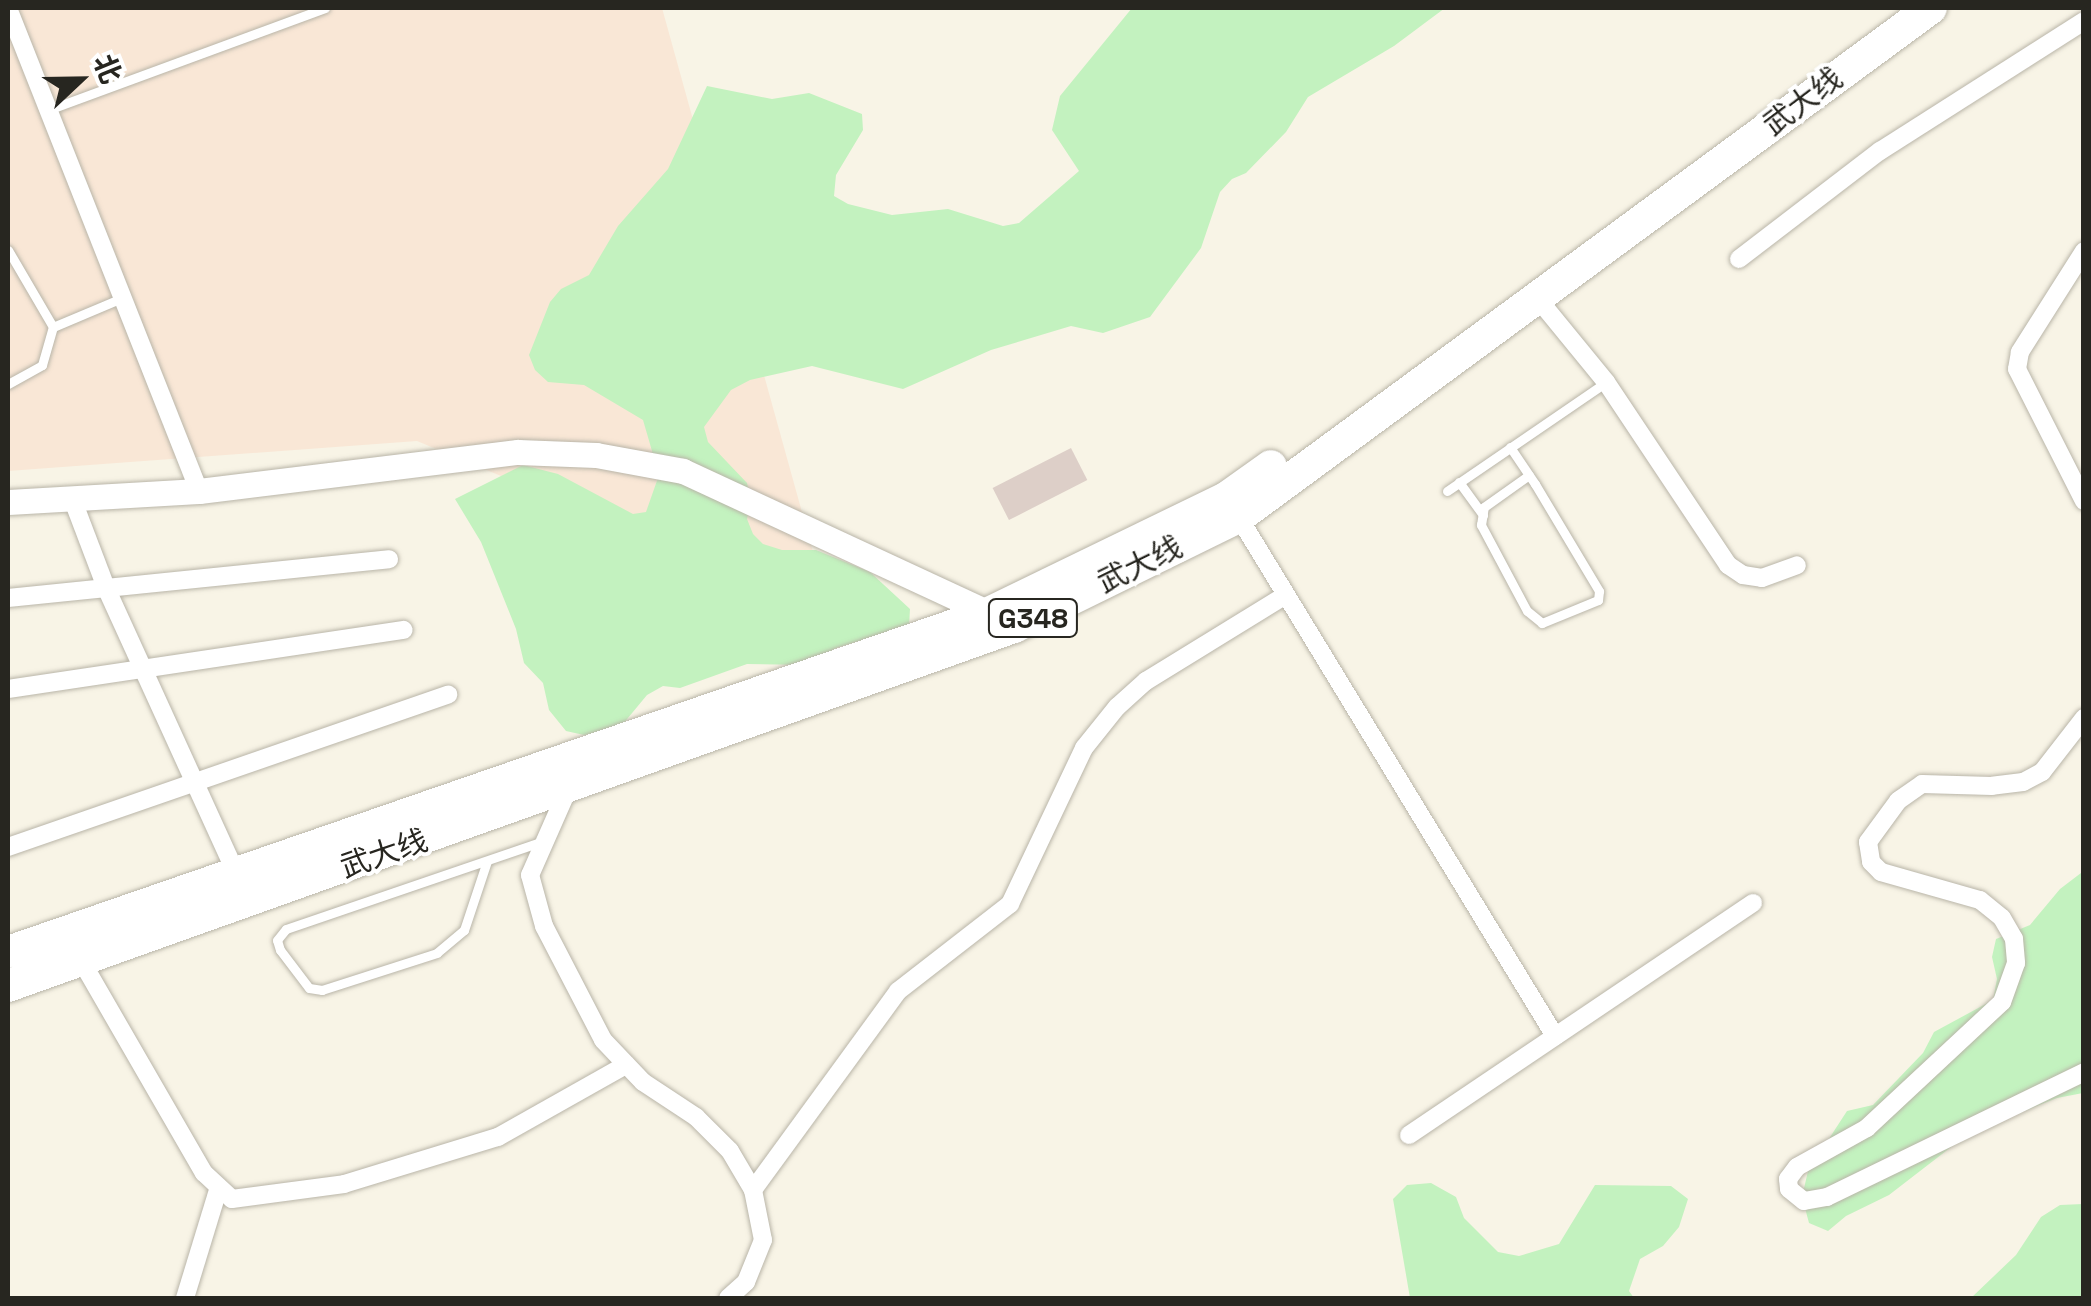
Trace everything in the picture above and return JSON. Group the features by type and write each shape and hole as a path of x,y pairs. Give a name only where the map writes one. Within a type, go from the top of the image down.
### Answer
{"highway":[{"name":"武大线","path":"1533,292 1901,8"},
{"name":"武大线","path":"242,887 568,789 1002,620 1233,507 1932,8"},
{"name":"武大线","path":"10,970 1002,620"}],"street":[{"path":"8,8 198,491"},
{"path":"1739,259 1880,152 2084,22"},
{"path":"2084,251 2020,352 2018,368 2076,467 2084,501"},
{"path":"1533,292 1606,382 1728,565 1743,575 1762,578 1796,566"},
{"path":"8,502 198,491 518,452 596,455 683,471 1002,620"},
{"path":"72,498 107,590 242,887"},
{"path":"1233,507 1555,1036"},
{"path":"8,598 389,559"},
{"path":"753,1190 898,992 1010,904 1084,748 1117,707 1146,681 1286,595"},
{"path":"8,689 404,630"},
{"path":"8,847 448,695"},
{"path":"2084,718 2042,772 2023,782 1992,786 1922,784 1898,801 1868,842 1871,862 1881,872 1980,900 2002,918 2014,939 2016,963 2002,1002 1867,1128 1797,1167 1788,1179 1789,1189 1804,1201 1827,1197 2084,1072"},
{"path":"568,789 530,875 544,926 604,1040 643,1082 696,1117 730,1151 753,1190 763,1240 746,1282 728,1298"},
{"path":"1408,1135 1753,903"},
{"path":"73,946 218,1190 232,1199 344,1184 498,1137 626,1065"},
{"path":"185,1298 218,1190"}],"lane":[{"path":"48,110 326,8"},
{"path":"8,250 53,327 42,365 8,384"},
{"path":"53,327 122,298"},
{"path":"1446,491 1606,382"},
{"path":"1510,448 1528,475 1600,591 1598,600 1542,623 1527,611 1480,525 1484,507 1528,475"},
{"path":"1460,482 1482,515"},
{"path":"487,860 464,930 436,953 322,990 308,988 280,950 277,940 286,929 487,860 543,841"}],"shaded area":[{"path":"8,8 662,8 830,613 417,441 8,471"}],"green space":[{"path":"1132,8 1445,8 1394,46 1308,97 1286,132 1246,173 1232,179 1220,192 1201,248 1150,317 1103,333 1071,326 991,350 903,389 812,366 750,380 731,390 704,427 708,442 747,483 751,501 747,519 753,534 763,544 782,550 816,550 870,572 910,609 909,626 836,648 806,665 747,664 680,688 663,686 647,695 618,730 584,735 566,731 549,710 543,683 524,663 516,629 481,542 455,499 523,465 558,474 633,514 646,512 659,475 643,420 584,385 548,382 535,370 529,355 550,302 561,289 589,275 618,226 668,169 707,86 772,99 809,93 862,114 863,130 836,175 834,196 848,204 892,215 948,209 1003,226 1019,223 1079,171 1052,130 1060,96"},
{"path":"2081,873 2083,1093 2057,1098 1968,1134 1889,1195 1846,1216 1828,1231 1809,1223 1802,1197 1808,1171 1847,1111 1873,1105 1923,1053 1934,1032 1993,1000 1997,979 1992,957 1996,939 2030,925 2060,889"},
{"path":"1431,1183 1456,1197 1464,1218 1498,1252 1519,1256 1559,1244 1595,1185 1671,1186 1688,1199 1679,1227 1663,1246 1640,1259 1629,1291 1634,1298 1410,1298 1393,1199 1407,1185"},
{"path":"2083,1204 2083,1298 1971,1298 2016,1255 2041,1217 2060,1205"}],"building":[{"path":"1071,448 1087,480 1009,520 993,488"}]}
